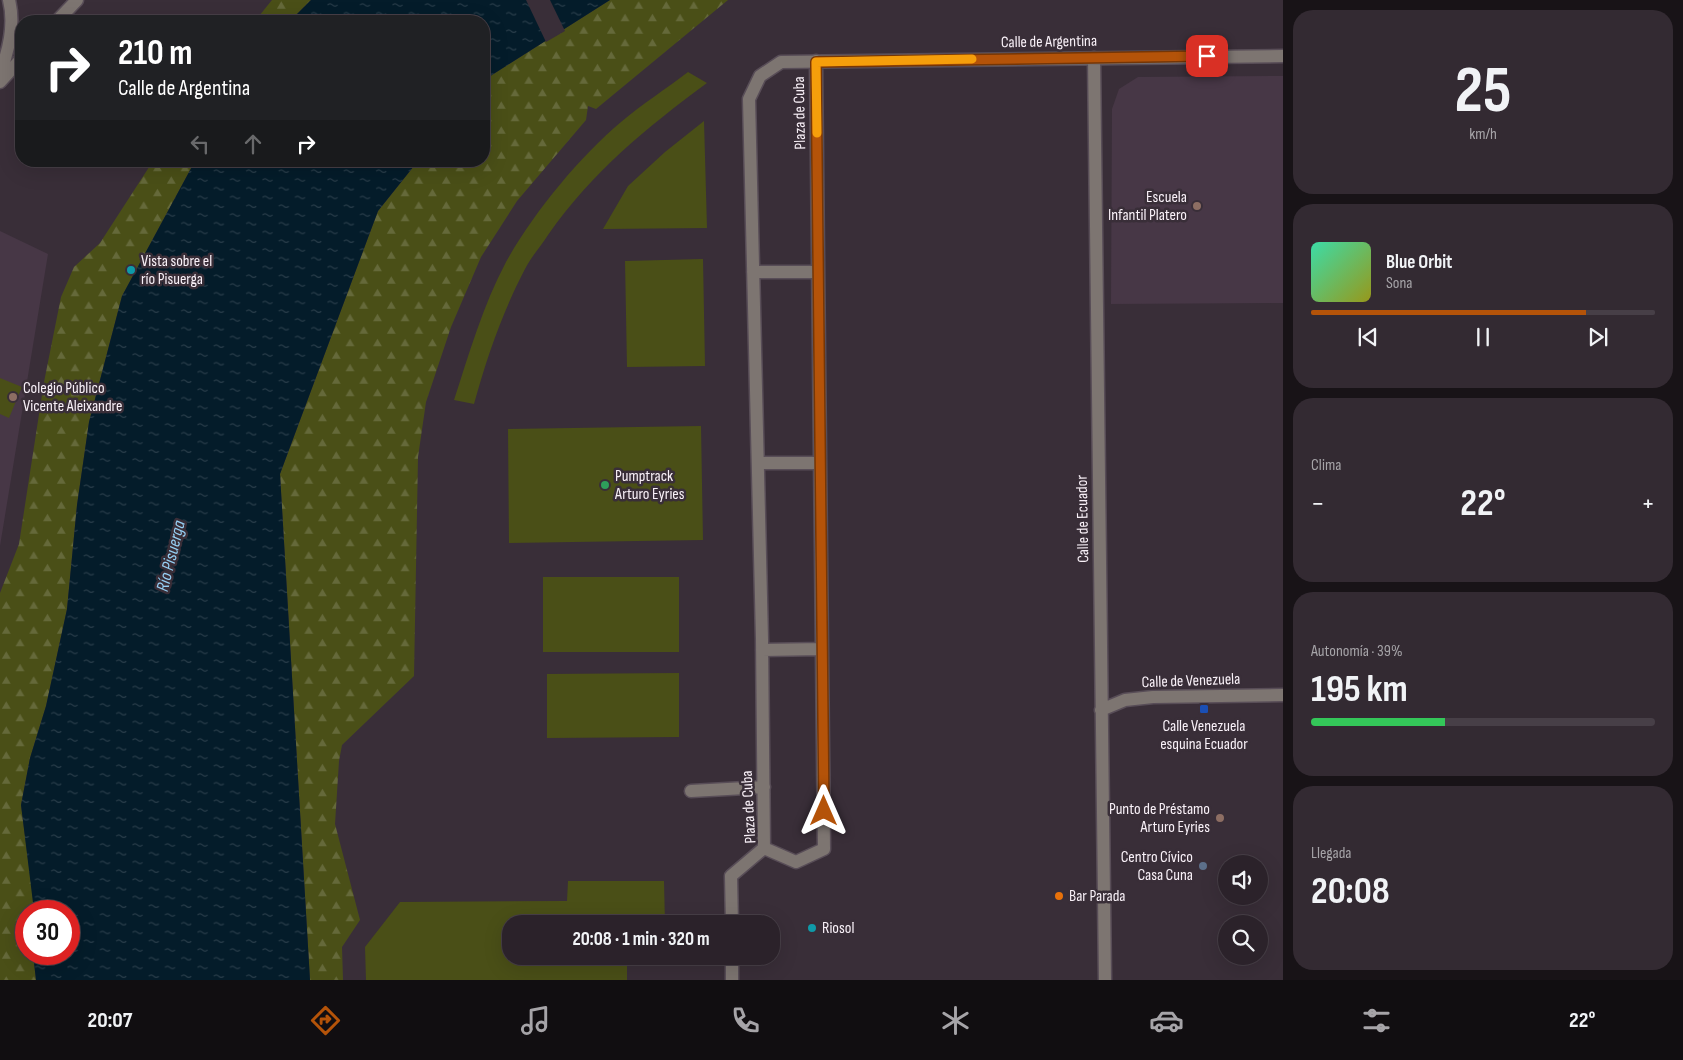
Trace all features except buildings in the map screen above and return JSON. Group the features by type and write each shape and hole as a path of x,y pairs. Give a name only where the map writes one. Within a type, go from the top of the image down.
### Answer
{"street":[{"path":"0,73 8,54 12,13 9,0"},
{"path":"63,15 77,0"},
{"name":"Calle de Argentina","path":"816,62 1283,56"},
{"name":"Calle de Ecuador","path":"1094,58 1104,980"},
{"name":"Plaza de Cuba","path":"781,62 816,62 824,848 796,862 764,848 762,650 750,99 760,76 769,68 781,62"},
{"path":"0,82 15,66"},
{"path":"753,272 818,272"},
{"path":"758,463 820,463"},
{"path":"762,650 822,649"},
{"name":"Calle de Venezuela","path":"1101,710 1125,700 1154,697 1283,695"},
{"path":"691,791 764,788"},
{"path":"732,915 731,876 764,848"},
{"path":"732,965 732,980"}],"shaded area":[{"name":"Escuela Infantil Platero","path":"1283,76 1283,303 1111,304 1112,109 1119,89 1138,77"},
{"name":"Colegio Público Vicente Aleixandre","path":"0,231 48,254 0,546"}],"green space":[{"path":"272,0 311,0 296,15 260,15"},
{"path":"610,0 728,0 596,109 588,106 586,120 517,201 481,257 451,327 426,402 418,457 414,676 342,745 339,761 335,824 360,920 342,947 343,980 310,980 280,474 378,211 413,167 490,167 490,76"},
{"path":"688,72 707,83 662,117 621,152 565,212 530,260 509,302 484,369 474,404 454,400 490,295 506,262 529,225 573,169 605,136 637,109"},
{"path":"704,121 707,228 603,229 628,186 665,152"},
{"path":"149,167 192,167 122,296 89,422 77,505 67,609 46,706 30,758 21,805 33,900 15,900 15,965 34,965 36,980 0,980 0,593 19,544 44,382 61,297 74,267 100,243"},
{"path":"703,259 705,366 627,367 625,261"},
{"path":"0,378 22,387 9,418 0,414"},
{"name":"Pumptrack Arturo Eyries","path":"701,426 703,540 509,543 508,429"},
{"path":"543,577 679,577 679,652 543,652"},
{"path":"679,673 679,737 547,738 547,674"},
{"path":"568,881 664,881 665,915 502,915 502,965 627,965 627,980 366,980 365,947 400,902 567,901"}],"water":[{"path":"311,0 610,0 490,76 490,15 296,15"},
{"name":"Río Pisuerga","path":"192,167 413,167 378,211 280,474 310,980 36,980 34,965 80,965 80,900 33,900 21,805 30,758 46,706 67,609 77,505 89,422 122,296"}],"pier":[{"path":"526,0 550,0 565,31 546,42"}],"slow traffic":[{"path":"817,133 816,62 972,59"}],"place":[{"name":"Escuela Infantil Platero","path":"1197,206"},
{"name":"Vista sobre el río Pisuerga","path":"131,270"},
{"name":"Colegio Público Vicente Aleixandre","path":"13,397"},
{"name":"Pumptrack Arturo Eyries","path":"605,485"},
{"name":"Calle Venezuela esquina Ecuador","path":"1204,709"},
{"name":"Punto de Préstamo Arturo Eyries","path":"1220,818"},
{"name":"Centro Cívico Casa Cuna","path":"1203,866"},
{"name":"Bar Parada","path":"1059,896"},
{"name":"Riosol","path":"812,928"}],"route":[{"path":"824,811 816,62 1207,56"}]}
